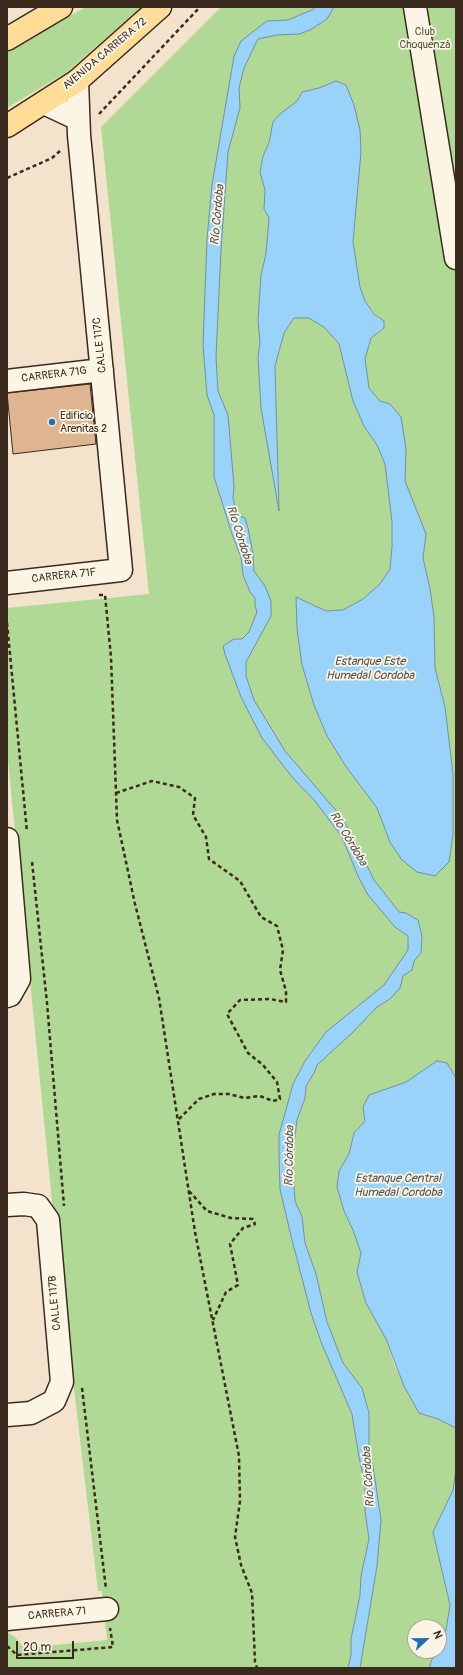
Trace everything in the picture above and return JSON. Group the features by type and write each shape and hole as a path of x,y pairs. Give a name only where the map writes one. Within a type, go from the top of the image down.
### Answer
{"highway":[{"path":"7,39 61,7"},
{"name":"AVENIDA CARRERA 72","path":"7,126 76,81 160,7"}],"street":[{"path":"415,7 456,258"},
{"name":"CALLE 117C","path":"76,81 78,127 121,570"},
{"path":"44,103 78,127"},
{"name":"CARRERA 71G","path":"7,381 102,370"},
{"name":"CARRERA 71F","path":"7,583 121,570"},
{"path":"9,996 19,979 17,837"},
{"name":"CALLE 117B","path":"7,1206 24,1204 38,1206 48,1220 62,1382 54,1401 31,1413 7,1415"},
{"name":"CARRERA 71","path":"7,1619 107,1609"}],"path":[{"path":"7,178 52,158 78,127 200,7"},
{"path":"97,596 105,595 111,657 117,820 135,904 159,998 195,1232 240,1456 240,1501 235,1537 241,1565 252,1593 256,1668"},
{"path":"7,623 17,837"},
{"path":"116,793 152,781 179,787 195,798 193,815 206,837 209,859 240,881 261,917 277,926 283,950 280,970 286,991 286,1002 270,999 240,1000 227,1014 248,1052 263,1065 277,1082 280,1099 273,1101 260,1096 244,1098 229,1094 214,1094 199,1099 178,1120"},
{"path":"31,856 47,1003 64,1209"},
{"path":"189,1191 207,1211 231,1218 253,1219 255,1224 243,1228 230,1244 238,1285 226,1292 213,1321"},
{"path":"7,1646 17,1655 113,1647 107,1609 106,1578 82,1384"}],"green space":[{"path":"86,7 141,7 67,72 7,108 7,51"},
{"name":"Club Choquenzá","path":"221,7 456,7 456,1078 447,1064 437,1061 406,1082 363,1107 365,1121 354,1133 349,1154 339,1171 344,1211 353,1230 361,1253 357,1272 366,1303 386,1339 394,1364 419,1413 438,1419 456,1428 456,1469 453,1490 433,1532 450,1605 447,1624 447,1619 407,1619 407,1659 432,1659 429,1668 360,1668 362,1645 377,1566 381,1520 369,1445 369,1413 362,1388 355,1381 343,1363 327,1322 316,1274 305,1243 302,1217 295,1201 292,1159 297,1120 305,1098 306,1086 314,1073 317,1064 357,1027 337,1024 326,1032 305,1061 293,1084 279,1157 280,1189 296,1256 328,1356 352,1414 365,1484 365,1511 369,1539 361,1576 360,1595 351,1639 351,1655 348,1668 7,1668 7,1632 15,1637 24,1648 107,1640 102,1591 98,1591 53,1211 7,750 7,608 149,594 101,127","holes":["336,81 346,85 354,105 358,185 353,242 360,287 365,301 375,314 384,321 384,329 371,338 364,359 369,388 380,401 390,404 406,449 405,481 426,534 423,558 434,617 433,641 435,668 445,707 453,774 453,835 449,862 435,876 390,842 377,808 345,765 327,736 314,705 302,665 297,629 296,597 326,611 343,610 363,599 380,584 390,569 392,547 392,522 385,464 377,445 364,426 339,344 325,328 309,318 295,318 284,333 275,366 278,486 261,408 258,357 260,342 261,275 266,254 269,218 264,209 265,190 260,172 263,156 269,143 302,92 319,88"]}],"water":[{"name":"Río Córdoba","path":"315,7 334,7 327,19 310,30 299,34 277,35 258,39 244,68 239,88 240,108 228,152 221,250 216,357 218,391 228,415 234,486 233,498 237,515 245,518 248,528 253,554 254,571 265,586 271,601 271,616 246,662 246,676 254,700 285,751 339,814 350,831 374,880 399,912 406,913 418,920 422,936 421,953 414,961 412,970 403,976 400,988 390,999 377,1007 353,1032 317,1065 306,1086 305,1098 297,1120 292,1159 295,1201 302,1217 305,1243 316,1274 327,1322 343,1363 362,1388 369,1413 369,1445 381,1520 377,1566 360,1668 348,1668 351,1655 351,1639 360,1595 361,1576 369,1539 365,1511 365,1484 352,1414 321,1342 311,1313 290,1232 280,1189 279,1135 293,1084 305,1061 326,1032 384,985 408,950 408,936 395,927 368,895 358,876 342,837 315,801 292,777 262,738 241,697 225,654 223,646 234,639 242,639 249,632 257,612 255,598 250,592 243,575 241,557 214,477 214,415 207,395 203,345 207,239 212,185 234,56 241,41 267,21 288,20 314,9"},
{"name":"Estanque Este Humedal Cordoba","path":"336,81 346,85 354,105 360,130 361,152 353,242 360,287 365,301 374,314 384,321 384,328 371,338 365,359 369,388 380,401 390,404 401,417 406,449 405,481 426,534 423,558 434,617 435,668 445,707 453,774 453,835 449,862 435,876 417,872 402,860 390,842 377,808 345,765 327,736 314,705 302,665 297,629 296,597 326,611 343,610 363,599 380,584 390,569 392,547 392,522 385,464 377,445 364,426 353,401 339,344 325,328 309,318 294,318 284,333 275,366 279,511 261,408 258,357 260,342 258,320 261,275 266,254 269,218 264,209 265,190 260,172 263,156 269,143 273,122 280,114 297,101 302,92 319,88"},
{"name":"Estanque Central Humedal Cordoba","path":"437,1061 447,1063 456,1078 456,1428 438,1419 419,1413 404,1386 386,1339 366,1303 357,1272 361,1253 353,1230 344,1211 337,1187 339,1171 349,1154 354,1133 365,1121 363,1107 369,1095 406,1082"},
{"path":"456,1469 456,1668 429,1668 432,1659 447,1659 447,1624 450,1605 433,1532 453,1490"}],"building":[{"name":"Edificio Arenitas 2","path":"90,384 96,444 13,454 7,393"}],"place":[{"name":"Edificio Arenitas 2","path":"52,422"}]}
